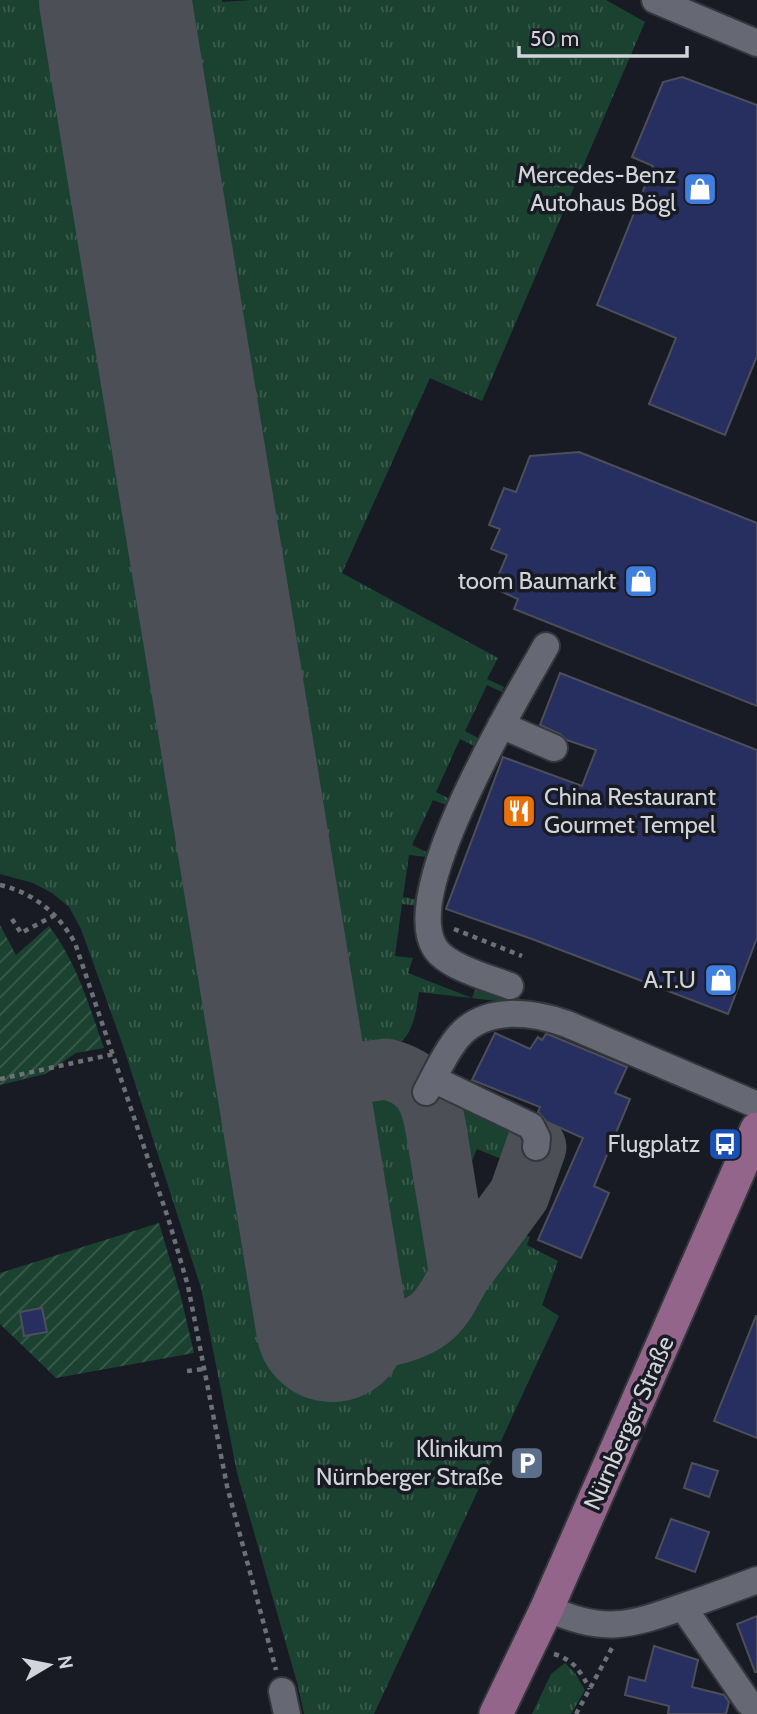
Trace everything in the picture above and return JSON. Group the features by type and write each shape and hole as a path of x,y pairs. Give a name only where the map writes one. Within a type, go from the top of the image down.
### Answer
{"main road":[{"name":"Nürnberger Straße","path":"496,1714 547,1608 757,1129"}],"street":[{"path":"655,0 757,43"},
{"path":"510,986 446,959 435,949 427,919 436,871 458,813 501,724 546,646"},
{"path":"501,724 554,748"},
{"path":"536,1147 537,1138 531,1125 429,1085 458,1037 469,1026 493,1017 519,1014 544,1016 757,1105"},
{"path":"547,1608 587,1623 614,1626 646,1621 757,1580"},
{"path":"683,1607 748,1702 757,1709"}],"path":[{"path":"0,885 22,892 55,915 75,943 114,1054 188,1286 216,1439 238,1536 284,1702"},
{"path":"12,919 20,933 55,915"},
{"path":"427,919 522,956"},
{"path":"0,1079 114,1054"},
{"path":"187,1371 204,1368"},
{"path":"576,1714 615,1642"},
{"path":"552,1653 576,1665 590,1689"}],"green space":[{"path":"0,0 96,0 317,1354 396,1341 429,1331 444,1315 506,1225 530,1237 527,1245 558,1261 542,1305 559,1316 374,1714 304,1714 237,1473 201,1288 123,1046 81,929 69,907 52,893 33,883 0,874"},
{"path":"133,0 606,0 645,22 482,401 430,378 342,573 498,658 487,679 504,687 502,692 487,685 465,731 480,739 476,747 460,739 436,792 452,800 449,806 433,800 412,845 428,853 427,857 409,855 403,897 419,900 418,906 402,904 395,956 413,958 408,973 472,998 478,983 540,1006 419,992 410,1030 401,1042 382,1054 345,1063 325,1063 305,1044"},
{"path":"0,925 16,955 49,926 75,969 104,1048 76,1053 45,1074 0,1085"},
{"path":"360,1080 396,1086 414,1100 434,1161 447,1248 446,1283 435,1301 413,1320 376,1329 359,1327 353,1323 345,1306 316,1109 327,1089"},
{"path":"441,1091 529,1128 516,1165 477,1149 458,1195 495,1212 467,1254"},
{"path":"159,1223 194,1353 56,1378 0,1324 0,1273"},
{"path":"565,1663 585,1690 571,1714 532,1714 551,1674"}],"building":[{"path":"682,77 757,105 757,356 725,435 649,404 676,338 597,305 653,166 632,157 663,82"},
{"name":"toom Baumarkt","path":"579,452 757,523 757,706 514,609 518,599 493,588 507,555 491,549 500,529 489,525 504,488 516,492 530,456"},
{"path":"560,673 757,750 757,938 728,1014 446,909 503,757 582,786 596,750 567,740 540,725"},
{"path":"495,1033 530,1049 538,1037 542,1040 546,1034 550,1035 627,1067 615,1093 630,1099 594,1186 609,1193 581,1258 538,1240 583,1138 547,1122 538,1112 540,1107 472,1080"},
{"path":"42,1308 47,1332 24,1336 20,1312"},
{"path":"757,1316 757,1438 714,1421"},
{"path":"692,1463 718,1471 709,1497 684,1488"},
{"path":"671,1519 709,1532 695,1572 656,1558"},
{"path":"757,1616 757,1672 755,1672 737,1624"},
{"path":"654,1646 698,1660 692,1687 724,1695 729,1702 726,1714 668,1714 669,1706 625,1695 629,1677 645,1681"}],"taxiway":[{"path":"290,1082 386,1069 408,1077 422,1090 431,1107 436,1129 460,1275 437,1312 411,1329 368,1337 354,1336 332,1326"},
{"path":"460,1275 519,1195 536,1147"}],"runway":[{"path":"115,0 332,1326"}],"place":[{"name":"Mercedes-Benz Autohaus Bögl","path":"700,189"},
{"name":"toom Baumarkt","path":"641,581"},
{"name":"China Restaurant Gourmet Tempel","path":"519,811"},
{"name":"A.T.U","path":"721,980"},
{"name":"Flugplatz","path":"725,1144"},
{"name":"Klinikum Nürnberger Straße","path":"527,1463"}]}
